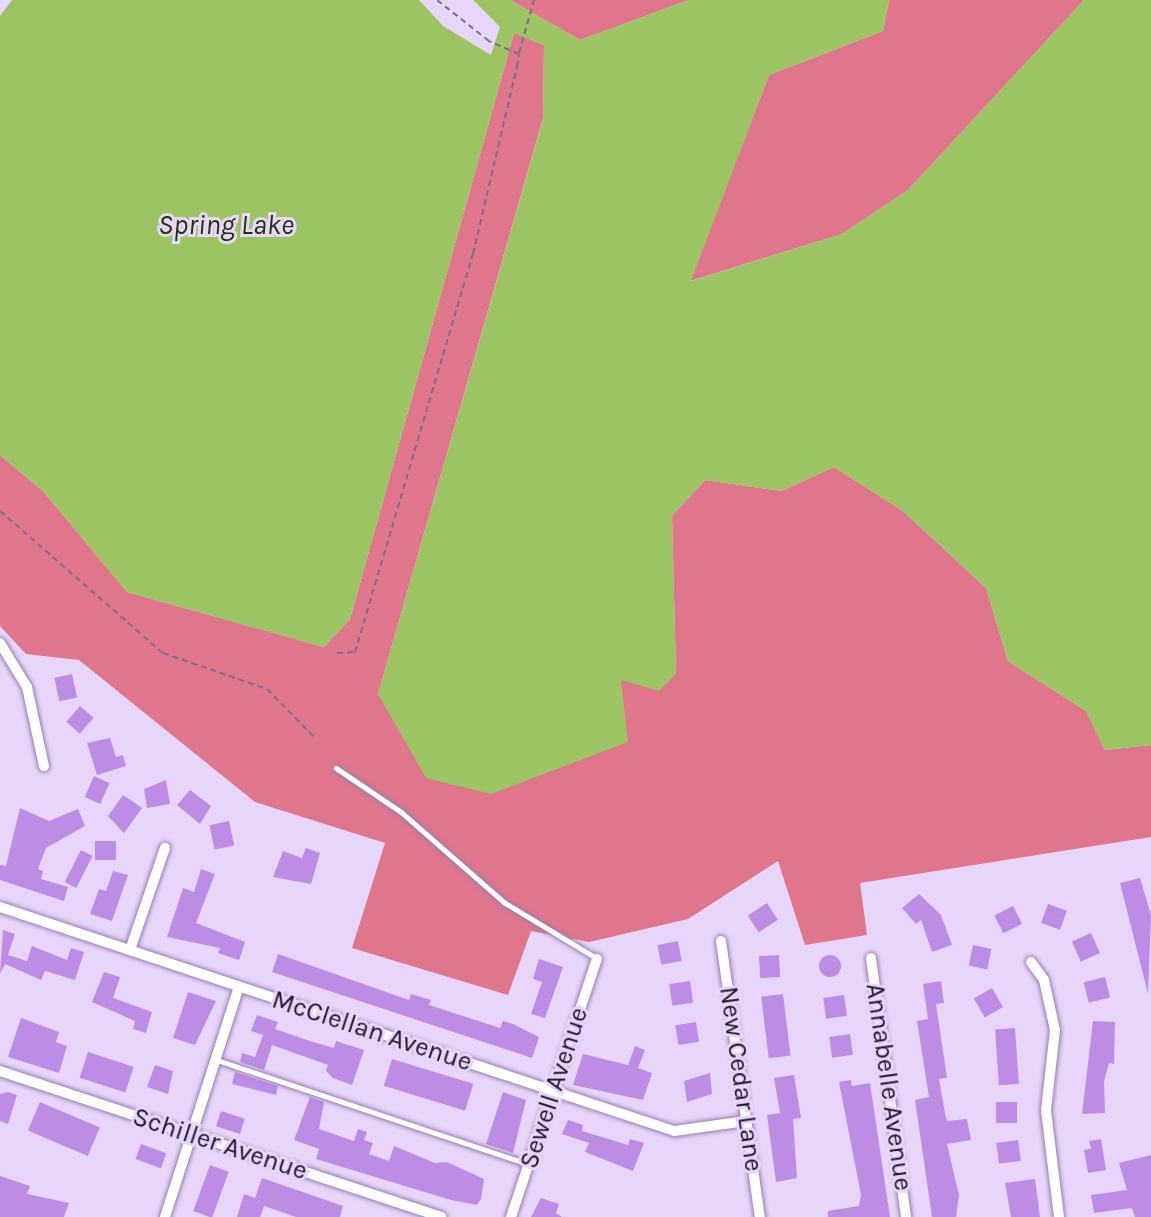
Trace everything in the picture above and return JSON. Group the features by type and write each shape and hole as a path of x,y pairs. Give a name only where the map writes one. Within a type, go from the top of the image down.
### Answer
{"street":[{"path":"0,643 27,687 44,766"},
{"path":"130,950 165,848"},
{"name":"McClellan Avenue","path":"0,907 674,1131 746,1121"},
{"name":"New Cedar Lane","path":"721,941 760,1217"},
{"name":"Annabelle Avenue","path":"871,958 906,1217"},
{"name":"Sewell Avenue","path":"511,1217 597,959"},
{"path":"1031,962 1044,980 1055,1030 1046,1110 1059,1217"},
{"path":"165,1217 189,1134 239,987"},
{"name":"Schiller Avenue","path":"0,1071 441,1217"}],"lane":[{"path":"336,768 401,812 505,903 597,959"},
{"path":"214,1059 528,1164"}],"path":[{"path":"437,0 489,41 519,54"},
{"path":"337,653 355,652 473,254 509,118 519,54 534,0"},
{"path":"0,511 163,653 267,689 314,737"}],"shaded area":[{"path":"510,0 689,0 580,40"},
{"path":"889,0 1084,0 908,190 842,234 690,281 769,75 883,31"},
{"path":"514,33 544,45 543,118 378,694 676,674 672,516 705,480 781,491 834,467 903,511 986,588 1008,661 1086,711 1105,750 1151,745 1151,837 860,883 867,935 805,945 778,861 688,919 589,942 531,931 508,995 352,948 385,843 255,802 79,660 26,654 0,626 0,455 43,491 127,592 324,647 350,619"}],"water":[{"name":"Spring Lake","path":"12,0 419,0 443,26 491,55 500,27 473,0 510,0 580,40 689,0 889,0 883,31 769,75 691,281 842,234 908,190 1084,0 1151,0 1151,745 1105,750 1086,711 1008,661 986,588 903,511 834,467 781,491 705,480 672,516 676,674 659,691 621,680 628,742 491,794 426,778 378,694 543,119 544,45 514,33 350,619 324,647 127,592 43,491 0,455 0,16"}],"building":[{"path":"72,674 77,697 59,701 54,678"},
{"path":"80,706 94,718 80,734 66,722"},
{"path":"110,738 116,757 123,755 126,766 97,775 87,743"},
{"path":"94,776 110,783 100,804 85,797"},
{"path":"166,780 170,804 147,808 144,789"},
{"path":"190,790 211,806 200,824 177,805"},
{"path":"123,795 142,808 124,833 108,816"},
{"path":"20,808 49,821 78,809 85,826 46,848 38,869 43,871 41,879 68,887 64,901 0,880 0,865 6,866"},
{"path":"229,821 234,845 215,850 209,825"},
{"path":"95,841 116,841 116,860 95,860"},
{"path":"306,848 320,853 311,884 273,877 283,851 302,858"},
{"path":"81,850 93,856 76,888 65,882"},
{"path":"201,869 215,874 196,923 245,942 239,960 218,953 220,948 167,937 183,888 194,892"},
{"path":"113,871 128,875 112,921 90,914 99,889 106,891"},
{"path":"1140,878 1151,915 1148,994 1120,883"},
{"path":"919,894 941,915 952,945 932,952 921,920 916,924 902,908"},
{"path":"767,903 778,920 759,932 748,916"},
{"path":"1048,904 1067,911 1060,930 1041,923"},
{"path":"1013,906 1022,924 1003,933 994,916"},
{"path":"3,930 15,934 8,955 27,961 32,946 67,960 71,948 84,952 75,980 45,971 41,980 5,964 0,974"},
{"path":"1091,933 1100,953 1081,962 1072,942"},
{"path":"678,941 682,961 661,965 657,945"},
{"path":"973,945 992,949 987,969 969,966"},
{"path":"278,954 409,1000 411,994 431,1000 429,1005 500,1028 503,1021 513,1024 539,1037 532,1058 272,972"},
{"path":"779,955 780,977 760,978 759,956"},
{"path":"826,955 834,955 841,966 834,977 826,977 819,970 819,962"},
{"path":"539,959 563,967 545,1018 531,1014 542,982 533,979"},
{"path":"104,972 120,977 113,998 152,1012 146,1033 133,1029 135,1021 92,1002"},
{"path":"1105,977 1110,997 1089,1003 1084,982"},
{"path":"690,981 693,1003 672,1006 669,984"},
{"path":"941,981 944,1003 936,1004 947,1078 939,1079 945,1113 947,1121 967,1119 971,1140 947,1144 959,1195 956,1217 932,1217 915,1100 929,1097 917,1021 928,1019 923,984"},
{"path":"992,988 1003,1007 985,1018 974,998"},
{"path":"188,992 216,1001 195,1045 173,1038"},
{"path":"783,994 791,1056 769,1058 761,997"},
{"path":"844,995 847,1016 826,1019 823,998"},
{"path":"257,1015 278,1022 275,1029 310,1041 334,1048 336,1041 364,1050 352,1085 333,1078 326,1071 328,1065 272,1045 264,1070 240,1062 242,1053 255,1057 263,1035 251,1031"},
{"path":"21,1018 59,1032 56,1042 67,1046 59,1073 8,1057"},
{"path":"1093,1021 1115,1022 1114,1064 1109,1063 1104,1082 1105,1113 1082,1114"},
{"path":"696,1022 699,1042 678,1045 675,1025"},
{"path":"1015,1028 1019,1084 999,1085 995,1029"},
{"path":"850,1034 853,1055 832,1058 829,1037"},
{"path":"635,1046 645,1050 638,1068 652,1073 643,1100 573,1085 583,1054 628,1065"},
{"path":"88,1052 134,1067 125,1093 80,1078"},
{"path":"392,1059 473,1084 465,1111 384,1086"},
{"path":"155,1065 173,1071 168,1094 147,1087"},
{"path":"235,1072 278,1086 276,1095 232,1084"},
{"path":"710,1073 712,1094 687,1102 684,1081"},
{"path":"794,1075 801,1118 793,1119 797,1178 776,1182 767,1115 780,1113 774,1078"},
{"path":"851,1080 852,1086 870,1083 890,1217 828,1217 828,1211 859,1206 861,1195 839,1082"},
{"path":"8,1092 17,1095 8,1124 0,1121 0,1094"},
{"path":"503,1092 526,1100 513,1153 486,1144"},
{"path":"310,1097 324,1102 319,1129 354,1141 358,1129 367,1132 364,1140 373,1143 369,1154 389,1161 394,1146 435,1163 447,1162 484,1179 481,1199 477,1205 451,1200 316,1159 319,1149 294,1140"},
{"path":"40,1102 100,1127 88,1156 28,1131"},
{"path":"996,1102 1017,1102 1017,1123 996,1123"},
{"path":"221,1111 245,1119 240,1134 216,1126"},
{"path":"568,1120 583,1125 582,1131 628,1145 630,1139 644,1143 633,1171 585,1152 589,1143 562,1134"},
{"path":"1101,1139 1106,1170 1088,1173 1084,1150 1091,1149 1089,1141"},
{"path":"1018,1140 1021,1161 999,1164 996,1143"},
{"path":"141,1144 166,1153 161,1168 136,1159"},
{"path":"1151,1155 1151,1217 1135,1217 1132,1208 1094,1213 1091,1195 1127,1190 1119,1163"},
{"path":"210,1165 229,1172 212,1217 193,1211"},
{"path":"0,1176 30,1186 27,1194 69,1203 64,1217 0,1217"},
{"path":"262,1178 343,1206 340,1217 296,1217 264,1206 260,1217 237,1217 244,1194 255,1198"},
{"path":"1035,1179 1040,1217 1011,1217 1005,1183"},
{"path":"541,1198 559,1204 556,1213 562,1217 531,1217"}]}
